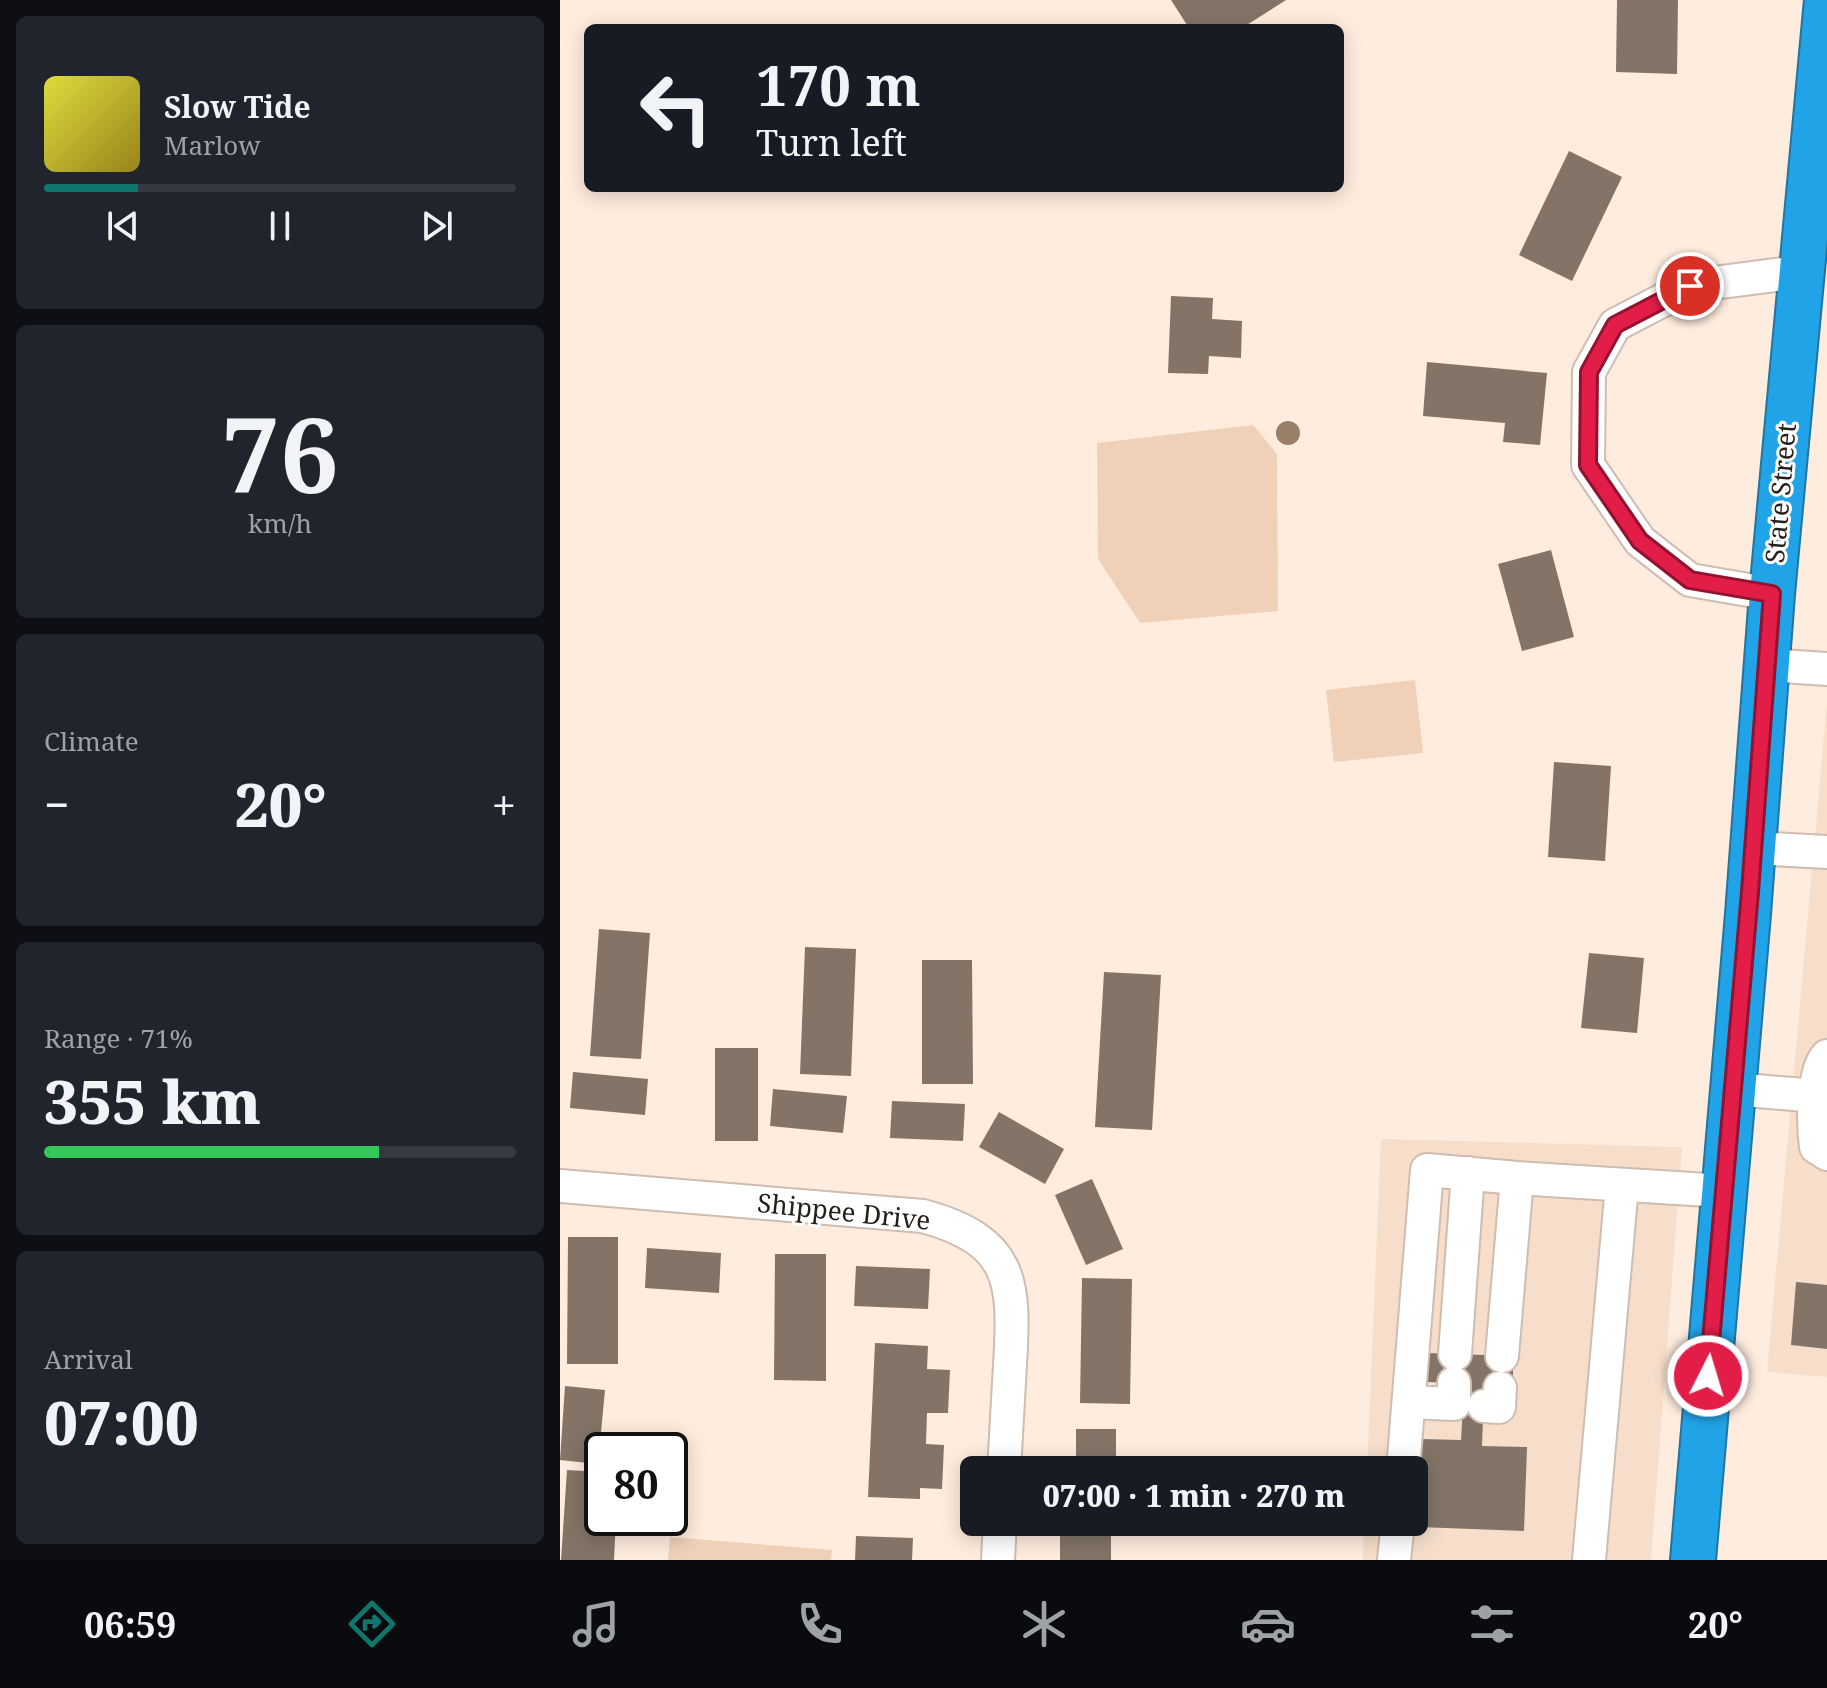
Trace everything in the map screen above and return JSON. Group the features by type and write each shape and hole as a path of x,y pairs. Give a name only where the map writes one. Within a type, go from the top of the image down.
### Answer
{"highway":[{"name":"State Street","path":"1693,1560 1799,272 1817,205 1826,6"}],"street":[{"path":"1772,594 1690,580 1640,541 1588,465 1589,372 1615,325 1690,286 1799,272"},
{"path":"1767,665 1827,669"},
{"path":"1753,848 1827,852"},
{"path":"1733,1089 1822,1078 1816,1147 1827,1154"},
{"path":"1404,1456 1427,1170 1724,1191"},
{"path":"1409,1402 1468,1390 1468,1173"},
{"path":"1502,1356 1517,1178"},
{"path":"1589,1560 1622,1185"},
{"name":"Shippee Drive","path":"560,1186 923,1216 954,1224 991,1250 1010,1282 1014,1312 1005,1456"},
{"path":"998,1560 999,1536"},
{"path":"1394,1560 1397,1536"}],"shaded area":[{"path":"1253,425 1277,454 1278,611 1140,623 1098,559 1097,443"},
{"path":"1415,680 1423,753 1334,762 1326,690"},
{"path":"1827,702 1827,1377 1767,1372"},
{"path":"1381,1139 1682,1147 1651,1560 1363,1560 1364,1536 1428,1536 1428,1456 1368,1456"},
{"path":"670,1537 832,1550 831,1560 668,1560"}],"building":[{"path":"1171,0 1286,0 1248,24 1186,24"},
{"path":"1617,0 1678,0 1677,74 1616,72"},
{"path":"1569,151 1622,177 1572,281 1519,255"},
{"path":"1171,296 1213,298 1212,319 1242,321 1241,358 1209,356 1208,374 1168,373"},
{"path":"1427,362 1547,373 1540,445 1503,442 1505,423 1423,416"},
{"path":"1551,550 1574,637 1522,651 1498,564"},
{"path":"1554,762 1611,766 1605,861 1548,857"},
{"path":"599,929 650,933 641,1059 590,1056"},
{"path":"805,947 856,949 851,1076 800,1074"},
{"path":"1589,953 1644,958 1637,1033 1581,1028"},
{"path":"922,960 972,960 973,1084 922,1084"},
{"path":"1104,972 1161,975 1152,1130 1095,1127"},
{"path":"715,1048 758,1048 758,1141 715,1141"},
{"path":"573,1072 648,1079 645,1115 570,1108"},
{"path":"773,1089 847,1096 843,1133 770,1126"},
{"path":"892,1101 965,1104 963,1141 890,1138"},
{"path":"999,1112 1064,1149 1045,1184 979,1147"},
{"path":"1092,1179 1123,1249 1086,1265 1055,1195"},
{"path":"568,1237 618,1237 618,1364 567,1364"},
{"path":"647,1248 721,1253 719,1293 645,1288"},
{"path":"775,1254 826,1254 826,1381 774,1380"},
{"path":"856,1266 930,1269 928,1309 854,1306"},
{"path":"1082,1278 1132,1279 1130,1404 1080,1403"},
{"path":"1796,1282 1827,1285 1827,1349 1791,1345"},
{"path":"875,1343 928,1346 927,1369 950,1370 948,1413 927,1413 926,1444 944,1445 942,1489 920,1488 920,1499 868,1497"},
{"path":"1427,1353 1513,1356 1513,1388 1484,1387 1482,1446 1527,1447 1524,1531 1428,1527 1428,1456 1421,1456 1422,1439 1461,1440 1463,1383 1426,1382"},
{"path":"565,1386 605,1390 601,1432 584,1432 584,1463 560,1460"},
{"path":"1076,1429 1116,1429 1116,1456 1076,1456"},
{"path":"567,1470 584,1471 584,1536 615,1536 614,1560 561,1560"},
{"path":"856,1536 913,1538 912,1560 855,1560"},
{"path":"1060,1536 1111,1536 1111,1560 1060,1560"}],"route":[{"path":"1690,286 1615,325 1589,372 1588,465 1640,541 1690,580 1772,594 1708,1376"}]}
